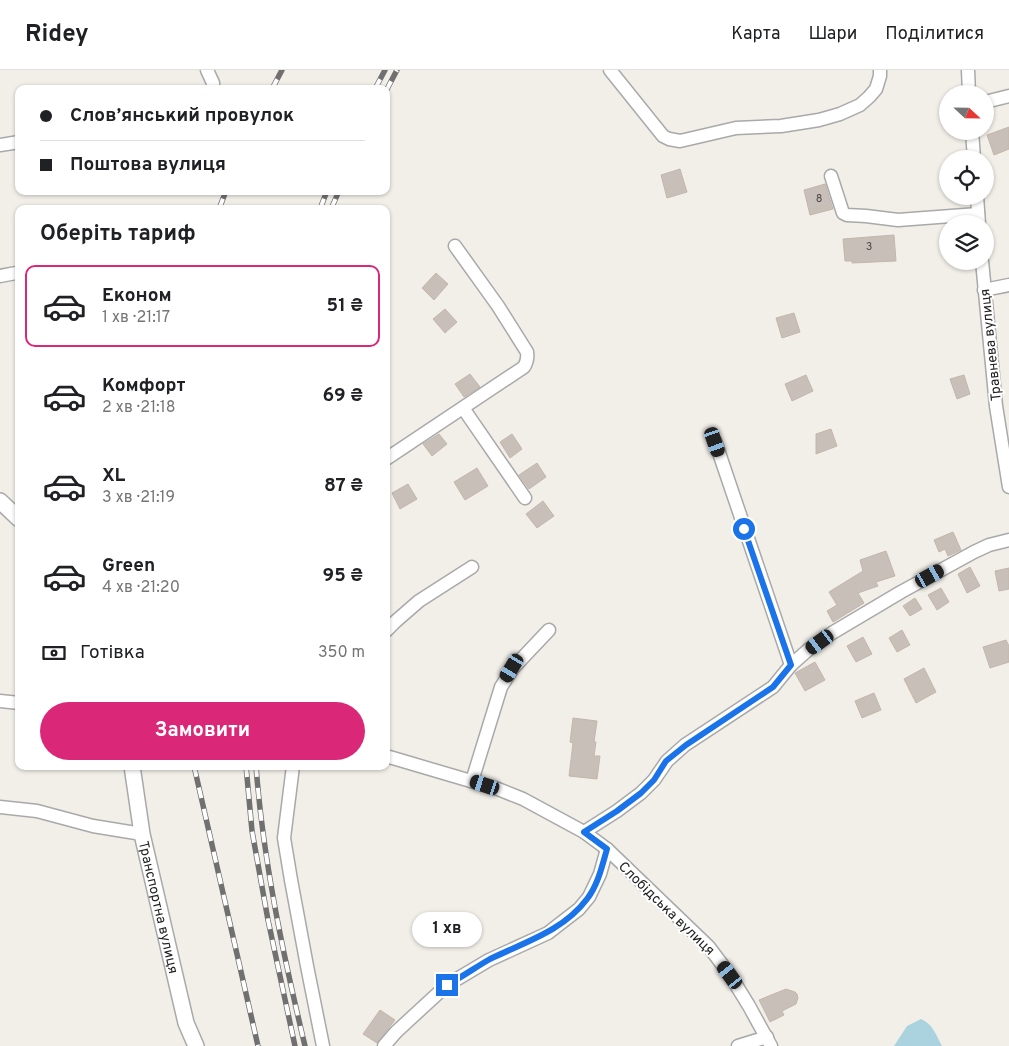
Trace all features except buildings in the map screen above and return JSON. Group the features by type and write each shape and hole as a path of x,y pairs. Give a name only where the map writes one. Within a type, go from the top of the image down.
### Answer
{"street":[{"path":"207,70 212,85"},
{"path":"610,70 663,136 680,141 736,128 781,126 819,120 840,114 860,105 869,97 876,89 880,70"},
{"path":"968,70 969,85"},
{"path":"994,100 1009,96"},
{"path":"0,145 15,143"},
{"path":"831,176 843,213 847,215 898,220 939,219"},
{"path":"390,456 526,364 527,352 498,306 455,246"},
{"name":"Травнева вулиця","path":"983,270 996,406 1009,487"},
{"path":"0,276 15,273"},
{"path":"984,290 1009,285"},
{"path":"463,408 525,498"},
{"path":"715,442 791,665"},
{"path":"0,501 15,516"},
{"path":"584,832 641,793 654,780 666,761 686,745 773,687 791,665 808,650 901,592 974,552 1009,540"},
{"path":"390,627 419,601 472,567"},
{"path":"472,781 501,687 512,668 549,630"},
{"path":"0,701 15,703"},
{"name":"Слобідська вулиця","path":"390,757 472,781 523,799 584,832 607,849 709,947 730,975 769,1041"},
{"name":"Транспортна вулиця","path":"133,770 142,834 186,1023 196,1046"},
{"path":"292,770 284,838 306,966 323,1046"},
{"path":"0,807 37,811 94,826 142,834"},
{"path":"384,1046 414,1014 447,985 489,960 548,933 578,909 589,897 600,874 607,849"},
{"path":"738,1046 769,1041"}],"water":[{"path":"921,1019 931,1027 942,1046 894,1046 907,1026"}],"railway":[{"path":"274,85 282,70"},
{"path":"377,85 385,70"},
{"path":"389,85 397,70"},
{"path":"221,205 224,195"},
{"path":"322,205 325,195"},
{"path":"333,205 337,195"},
{"path":"195,770 258,1046"},
{"path":"246,770 252,831 268,920 295,1046"},
{"path":"256,770 259,801 275,907 305,1046"}],"route":[{"path":"447,985 489,960 548,933 578,909 589,897 600,874 607,849 584,832 641,793 654,780 666,761 686,745 773,687 791,665 744,529"}]}
